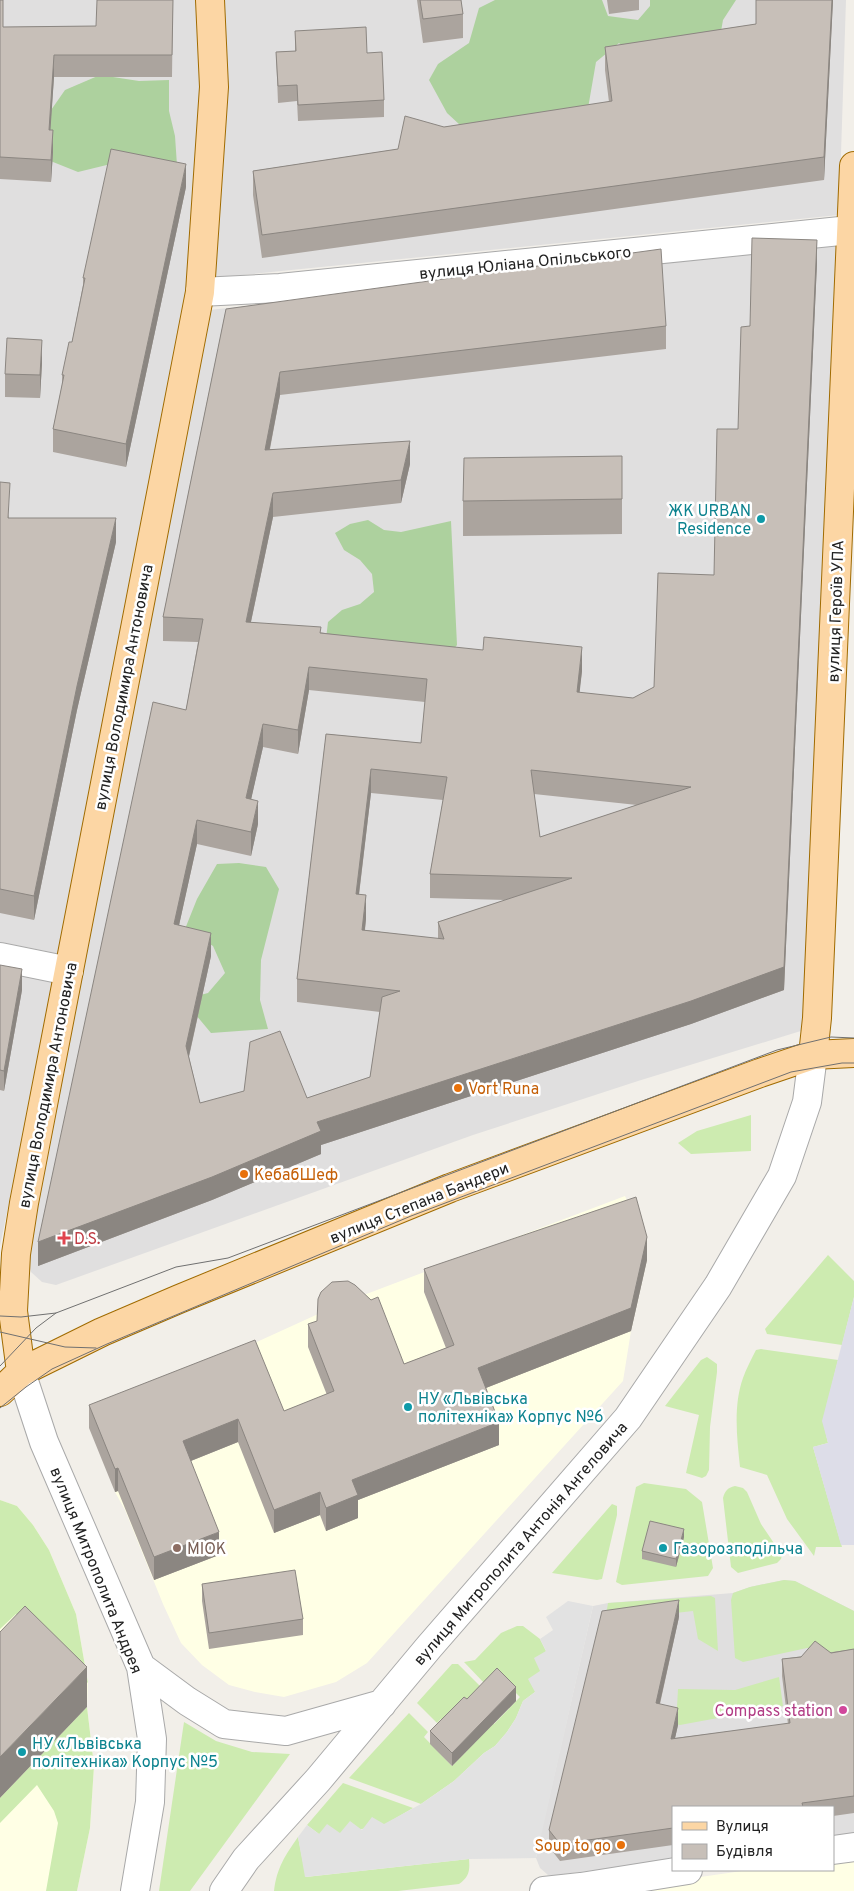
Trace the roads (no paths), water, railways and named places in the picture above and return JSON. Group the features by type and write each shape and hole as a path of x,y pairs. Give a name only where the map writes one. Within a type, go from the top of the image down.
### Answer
{"main road":[{"name":"вулиця Володимира Антоновича","path":"21,1372 13,1311 16,1254 35,1142 200,292 214,87 210,0"},
{"name":"вулиця Героїв УПА","path":"813,1055 817,1018 854,166"},
{"name":"вулиця Степана Бандери","path":"0,1392 21,1372 102,1332 450,1188 813,1055 854,1053"},
{"path":"0,1347 21,1372"}],"street":[{"name":"вулиця Юліана Опільського","path":"200,292 280,288 850,230"},
{"path":"0,957 69,971"},
{"name":"вулиця Митрополита Антонія Ангеловича","path":"224,1891 246,1859 318,1780 429,1647 628,1418 718,1286 782,1176 807,1102 813,1055"},
{"name":"вулиця Митрополита Андрея","path":"21,1372 44,1442 141,1668 152,1739 150,1802 135,1891"},
{"path":"141,1668 187,1701 224,1724 286,1731 382,1704"},
{"path":"834,1850 854,1847"},
{"path":"544,1891 682,1871"}],"tram line":[{"path":"0,1316 21,1317 56,1313 176,1267 228,1258 777,1050 831,1037 854,1038"},
{"path":"0,1408 52,1369 411,1216 791,1072 842,1063 854,1063"},
{"path":"0,1366 36,1328 56,1313"},
{"path":"0,1332 65,1347 96,1348"}],"place":[{"name":"ЖК URBAN Residence","path":"761,519"},
{"name":"Vort Runa","path":"458,1088"},
{"name":"КебабШеф","path":"244,1174"},
{"name":"D.S.","path":"64,1238"},
{"name":"НУ «Львівська політехніка» Корпус №6","path":"408,1407"},
{"name":"МІОК","path":"177,1548"},
{"name":"Газорозподільча","path":"663,1548"},
{"name":"Compass station","path":"843,1710"},
{"name":"НУ «Львівська політехніка» Корпус №5","path":"22,1752"},
{"name":"Soup to go","path":"621,1845"}]}
